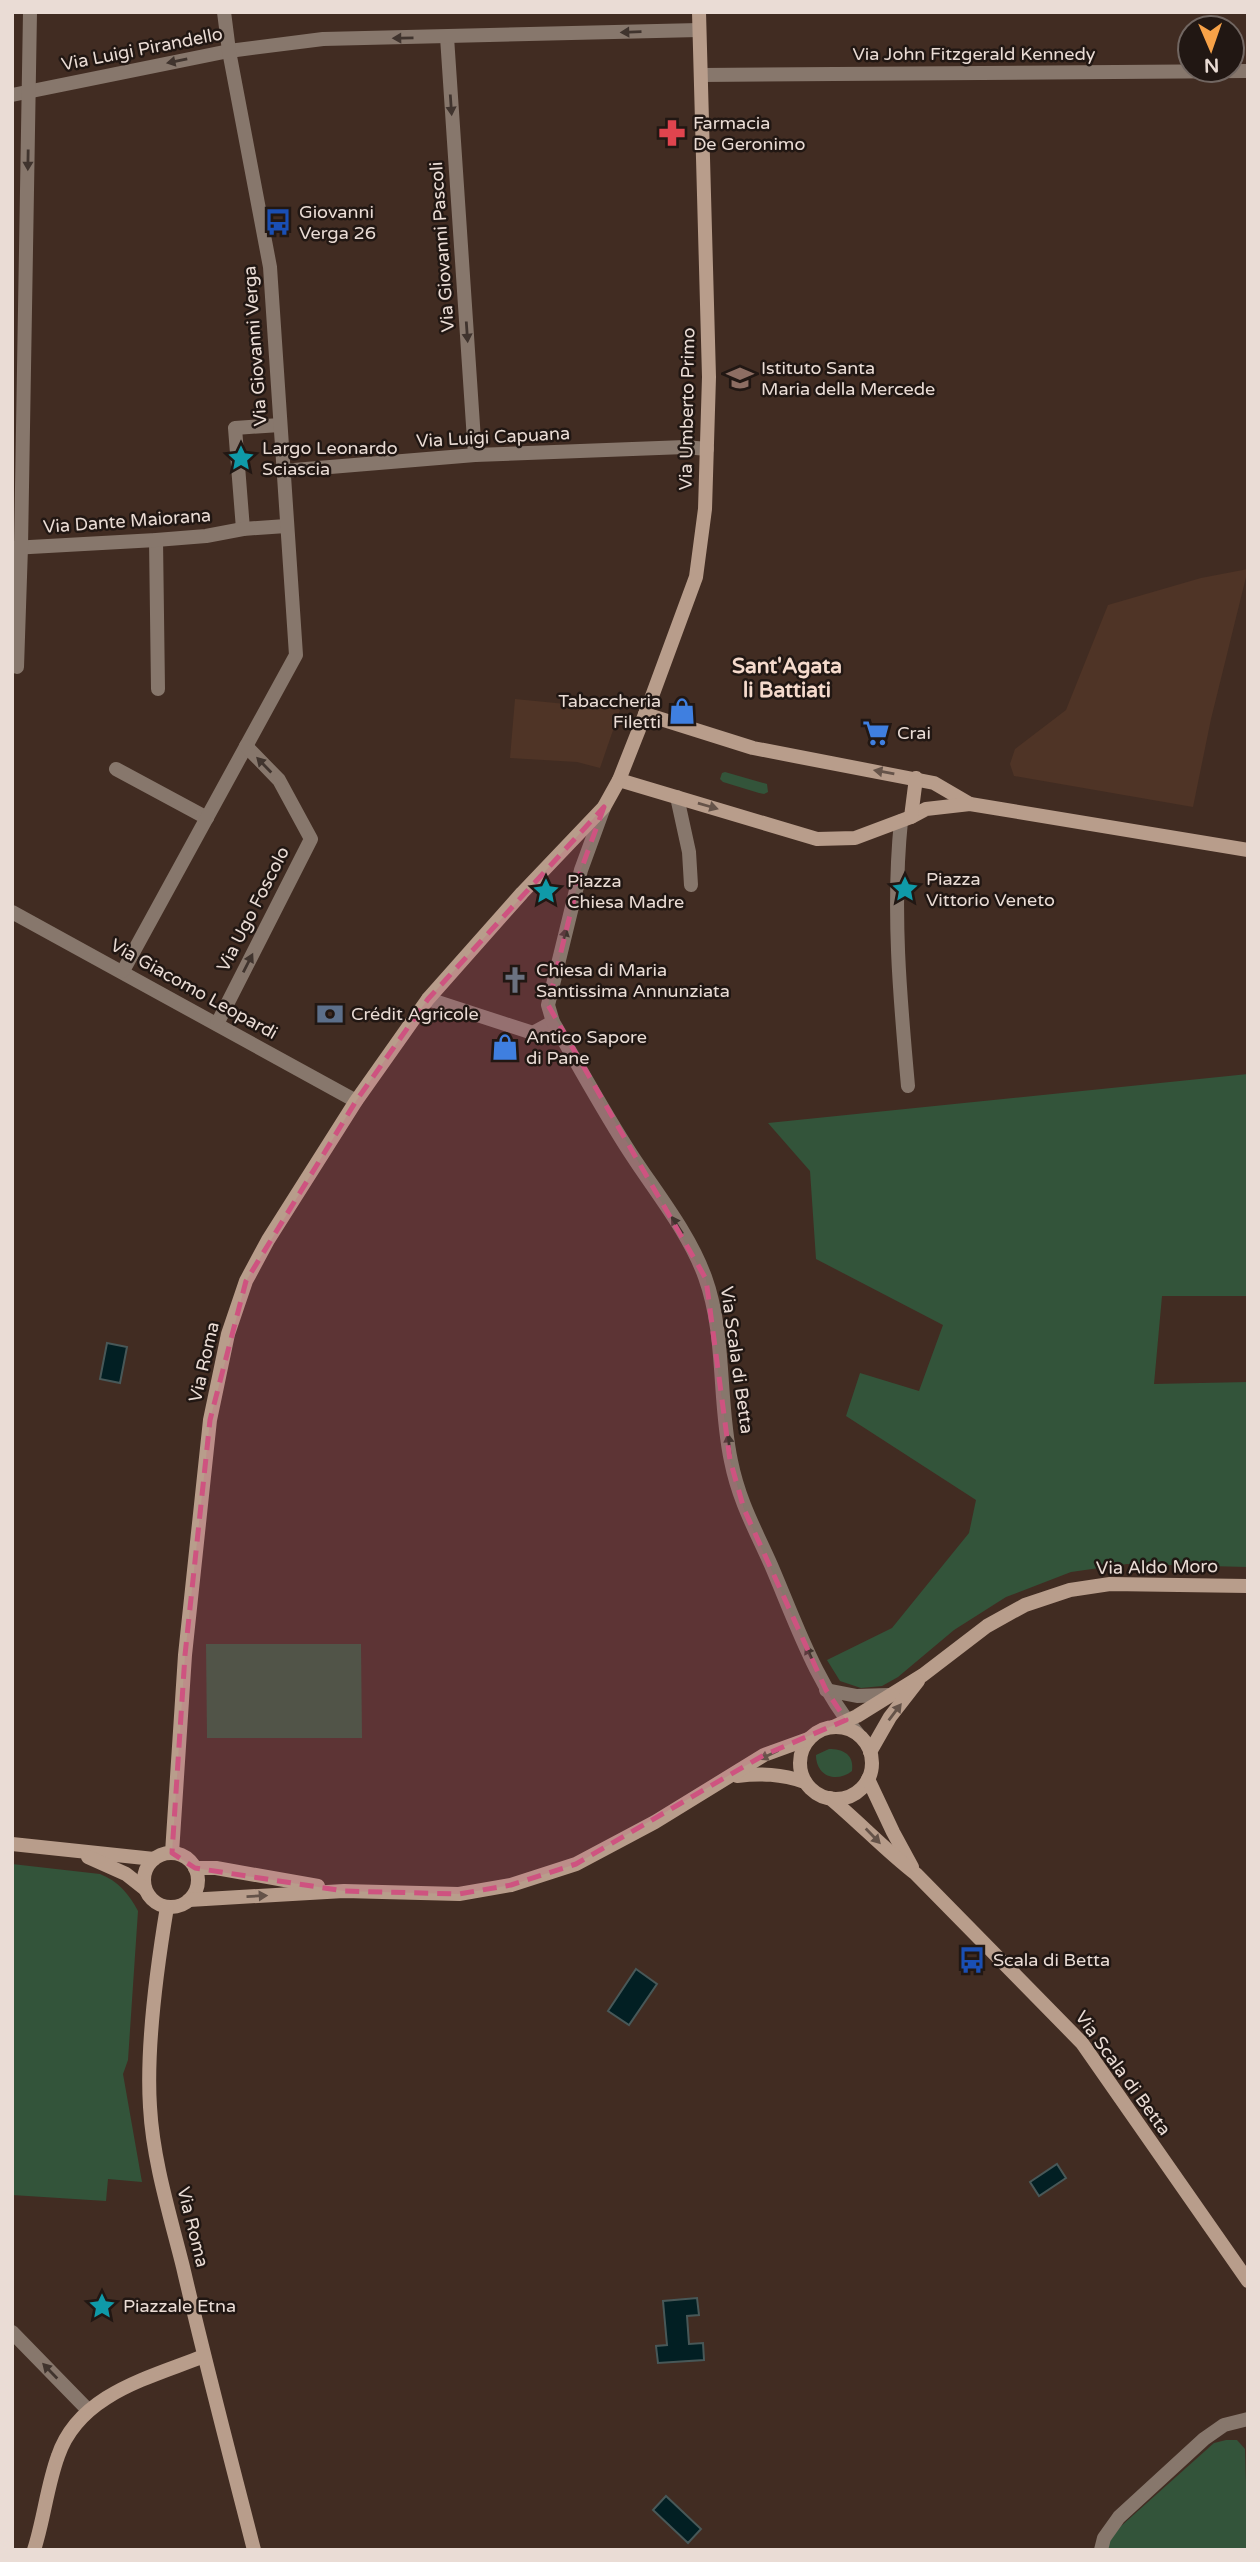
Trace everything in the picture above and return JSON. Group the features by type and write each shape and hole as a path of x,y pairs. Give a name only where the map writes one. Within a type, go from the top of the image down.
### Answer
{"main road":[{"name":"Via Umberto Primo","path":"604,807 616,785 645,714 696,577 705,509 709,377 699,12"},
{"path":"645,714 753,748 916,778 934,783 970,804"},
{"path":"906,819 916,778"},
{"path":"616,785 677,797 817,839 855,838 906,819 926,808 970,804 1248,850"},
{"name":"Via Roma","path":"172,1853 190,1606 210,1420 228,1334 246,1282 268,1240 356,1101 428,999 604,807"},
{"name":"Via Aldo Moro","path":"923,1675 987,1626 1025,1605 1070,1590 1110,1584 1248,1586"},
{"path":"805,1782 800,1760 808,1740 815,1733 840,1724 923,1675"},
{"path":"870,1752 890,1717 923,1675"},
{"path":"732,1777 759,1773 785,1775 805,1782 820,1795 830,1798 852,1795 868,1779 872,1761 870,1752 858,1734 840,1724"},
{"path":"74,1851 127,1874 145,1889 154,1901 167,1907 175,1907 189,1900 344,1891 459,1894 511,1885 576,1864 655,1822 765,1755 808,1740"},
{"path":"868,1779 916,1874"},
{"path":"830,1798 892,1856 916,1874"},
{"path":"12,1844 154,1860 172,1853 186,1858 195,1868 197,1888 189,1900"},
{"path":"145,1889 144,1876 154,1860"},
{"path":"195,1868 216,1868 344,1891"},
{"name":"Via Scala di Betta","path":"916,1874 1082,2043 1248,2281"},
{"name":"Via Roma","path":"167,1907 151,2052 150,2107 157,2157 254,2550"},
{"path":"34,2550 59,2453 69,2433 88,2410 123,2388 204,2356"}],"street":[{"path":"17,667 17,547 30,12"},
{"name":"Via Giovanni Verga","path":"123,971 296,655 270,267 224,12"},
{"name":"Via Luigi Pirandello","path":"12,94 229,51 323,40 699,30"},
{"name":"Via Giovanni Pascoli","path":"447,37 475,455"},
{"name":"Via John Fitzgerald Kennedy","path":"701,75 1248,71"},
{"path":"243,528 235,428 280,425"},
{"name":"Via Luigi Capuana","path":"282,471 475,455 685,447 707,449"},
{"name":"Via Dante Maiorana","path":"17,547 156,540 206,536 243,528 286,526"},
{"path":"156,540 158,689"},
{"name":"Via Ugo Foscolo","path":"217,1024 311,839 279,780 246,746"},
{"path":"116,769 207,818"},
{"path":"677,797 689,852 691,886"},
{"name":"Via Scala di Betta","path":"604,807 581,870 548,1005 553,1022 614,1127 694,1251 706,1279 715,1321 730,1460 744,1509 770,1562 840,1724"},
{"path":"906,819 898,846 897,970 908,1086"},
{"name":"Via Giacomo Leopardi","path":"12,912 356,1101"},
{"path":"428,999 533,1033 553,1022"},
{"path":"826,1690 857,1696 888,1695"},
{"path":"12,2332 88,2410"},
{"path":"1101,2550 1104,2538 1119,2517 1203,2439 1224,2425 1248,2420"}],"highlighted area":[{"path":"604,807 581,870 548,1005 706,1279 730,1460 744,1509 826,1690 846,1720 764,1755 576,1864 511,1885 459,1894 344,1891 195,1868 172,1853 185,1655 210,1420 246,1281 356,1101 428,999"}],"shaded area":[{"path":"1248,569 1211,719 1193,807 1014,776 1010,764 1015,749 1066,710 1108,605 1201,578"},
{"path":"515,699 576,705 578,701 620,710 600,768 577,762 510,758"}],"green space":[{"path":"725,772 767,784 768,792 759,793 723,782 720,779"},
{"path":"1248,1074 1248,1296 1162,1296 1154,1384 1248,1382 1248,1567 1127,1564 1071,1572 1006,1597 954,1630 898,1677 882,1686 861,1688 840,1681 827,1660 892,1628 969,1533 976,1500 846,1416 860,1373 919,1391 943,1325 816,1259 810,1171 768,1123"},
{"path":"206,1644 361,1644 362,1738 207,1738"},
{"path":"829,1749 847,1754 852,1771 840,1777 823,1773 816,1755"},
{"path":"12,1864 100,1874 122,1889 138,1911 128,2060 123,2074 142,2182 108,2179 106,2201 12,2195"},
{"path":"1237,2440 1245,2449 1248,2550 1108,2550 1109,2542 1120,2527 1214,2443"}],"water":[{"path":"107,1343 127,1347 120,1383 100,1379"},
{"path":"636,1969 657,1984 629,2025 608,2011"},
{"path":"1057,2164 1066,2178 1039,2196 1030,2182"},
{"path":"697,2298 699,2315 687,2316 689,2344 703,2343 704,2360 658,2363 656,2346 667,2345 663,2301"},
{"path":"666,2496 701,2529 688,2543 653,2510"}],"place":[{"name":"Farmacia De Geronimo","path":"672,133"},
{"name":"Giovanni Verga 26","path":"278,222"},
{"name":"Istituto Santa Maria della Mercede","path":"740,378"},
{"name":"Largo Leonardo Sciascia","path":"241,458"},
{"name":"Tabaccheria Filetti","path":"682,711"},
{"name":"Crai","path":"876,733"},
{"name":"Piazza Vittorio Veneto","path":"905,889"},
{"name":"Piazza Chiesa Madre","path":"546,891"},
{"name":"Chiesa di Maria Santissima Annunziata","path":"515,980"},
{"name":"Crédit Agricole","path":"330,1014"},
{"name":"Antico Sapore di Pane","path":"505,1047"},
{"name":"Scala di Betta","path":"972,1960"},
{"name":"Piazzale Etna","path":"102,2306"}],"district":[{"name":"Sant'Agata li Battiati","path":"787,678"}]}
